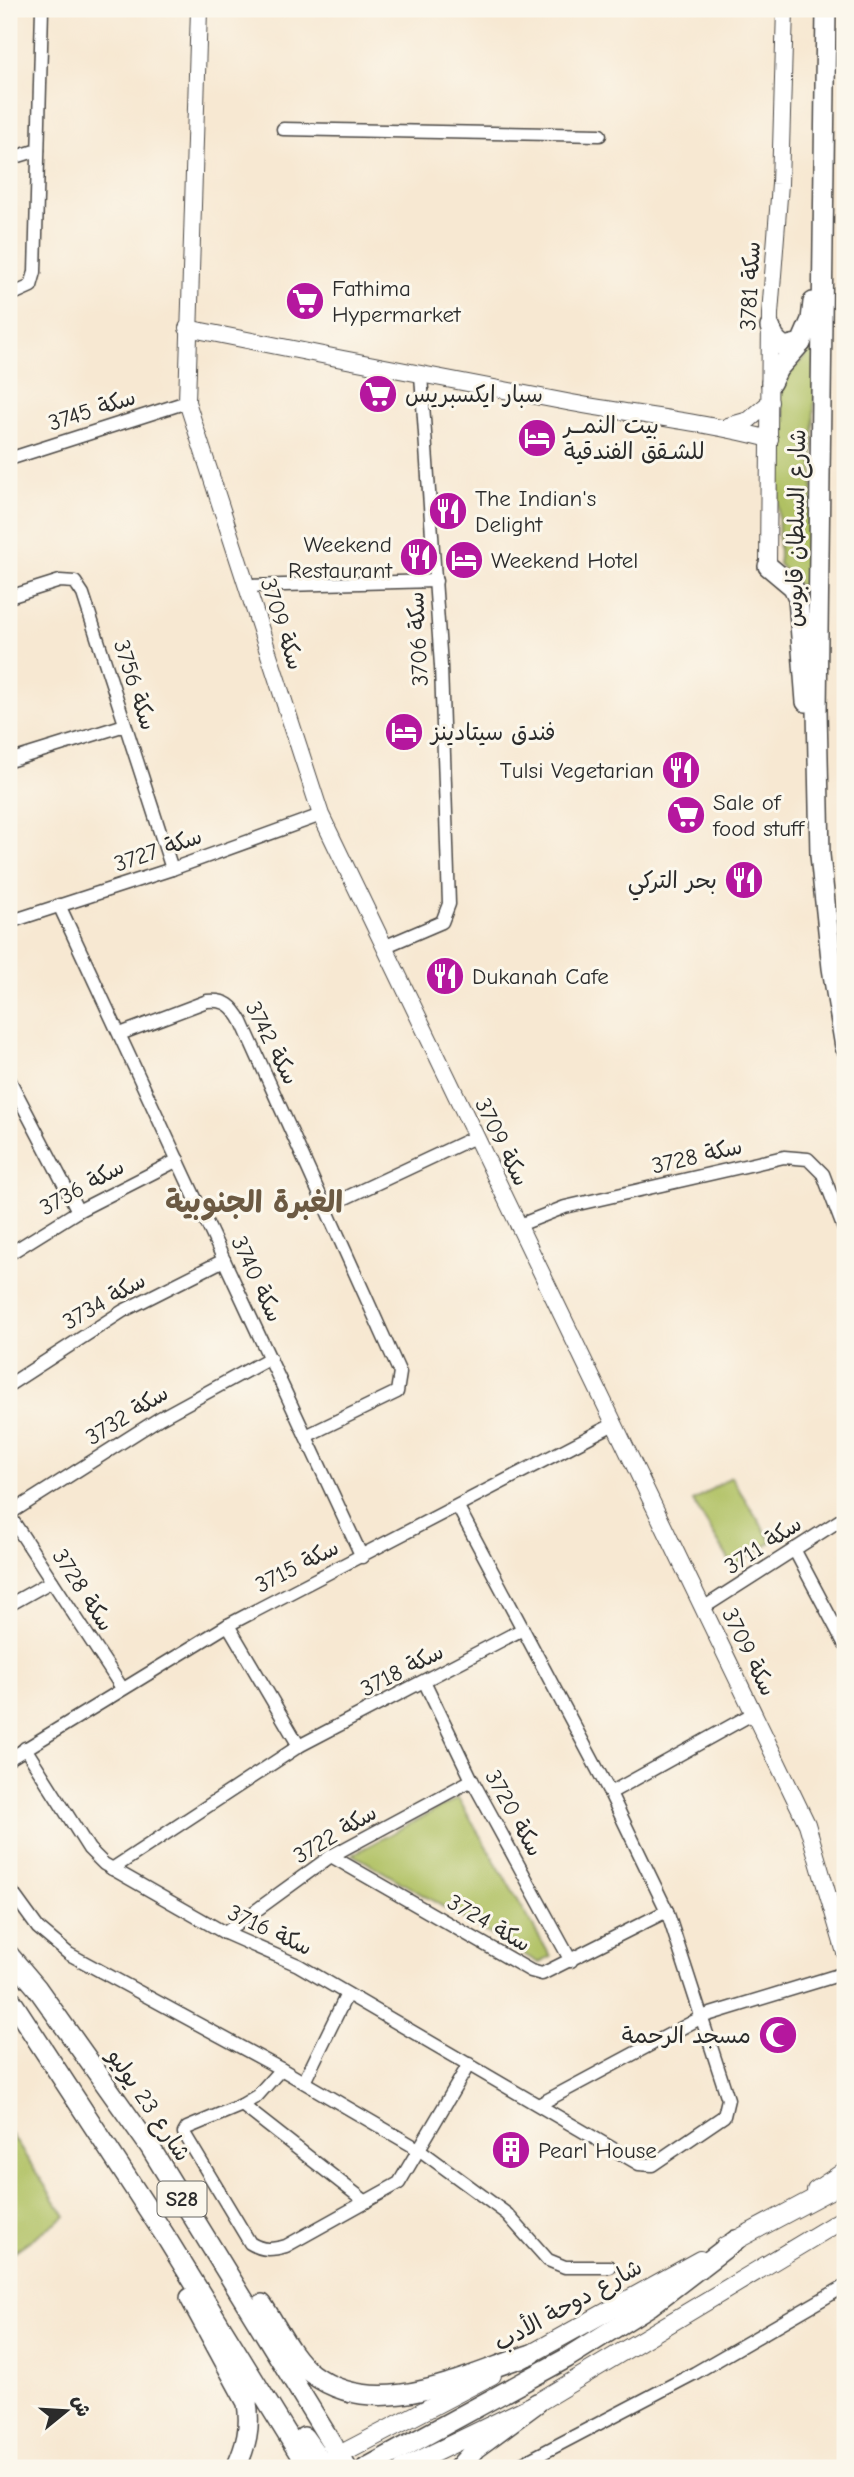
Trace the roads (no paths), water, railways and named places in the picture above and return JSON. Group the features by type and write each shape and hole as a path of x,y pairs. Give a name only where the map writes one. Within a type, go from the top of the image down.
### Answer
{"main road":[{"name":"شارع السلطان قابوس","path":"826,9 822,189 823,409 817,710 820,855 832,968 845,1047"},
{"path":"770,393 778,369 801,343 811,320 822,189"},
{"path":"770,327 776,340 784,347 801,343"},
{"path":"768,566 793,587 798,598 808,741 820,855"},
{"name":"شارع 23 يوليو","path":"9,1955 37,1988 150,2147 319,2420 326,2465"},
{"name":"S28","path":"9,1997 178,2254 326,2465"},
{"path":"45,2049 106,2160 238,2384 249,2419 246,2444 236,2468"},
{"path":"150,2147 196,2201 310,2373 337,2388 369,2396 419,2393 532,2354"},
{"name":"شارع دوحة الأدب","path":"326,2465 532,2354 767,2221 845,2182"},
{"path":"403,2468 537,2403 845,2220"},
{"path":"366,2468 567,2358 650,2306 737,2239"},
{"path":"457,2468 476,2448 537,2403"}],"street":[{"path":"9,296 31,286 35,272 42,9"},
{"name":"سكة 3709","path":"199,9 187,328 187,402 320,815 386,947 473,1138 807,1824 845,1953"},
{"name":"سكة 3781","path":"768,566 770,327 780,184 785,9"},
{"path":"283,129 600,135"},
{"path":"9,159 38,150"},
{"path":"187,328 421,376 645,416 722,426 770,439"},
{"name":"سكة 3706","path":"386,947 442,922 449,904 436,581 421,376"},
{"path":"722,426 749,420 770,393"},
{"name":"سكة 3745","path":"9,459 187,402"},
{"name":"سكة 3756","path":"9,597 60,581 75,582 83,594 172,869"},
{"path":"246,586 436,581"},
{"path":"9,761 125,725"},
{"name":"سكة 3727","path":"9,922 172,869 320,815"},
{"name":"سكة 3740","path":"59,905 362,1557"},
{"name":"سكة 3742","path":"120,1034 207,1001 221,999 233,1007 326,1207 400,1373 400,1384 397,1392 306,1436"},
{"path":"9,1079 78,1211"},
{"path":"326,1207 473,1138"},
{"name":"سكة 3728","path":"517,1226 565,1207 784,1157 808,1159 823,1174 845,1232"},
{"name":"سكة 3736","path":"9,1254 78,1211 178,1160"},
{"name":"سكة 3734","path":"9,1385 122,1311 225,1260"},
{"name":"سكة 3732","path":"9,1515 160,1418 270,1358"},
{"name":"سكة 3715","path":"9,1759 228,1625 612,1425"},
{"name":"سكة 3716","path":"25,1748 89,1849 112,1869 225,1933 298,1965 639,2164 652,2165 724,2116 729,2108 704,2016 667,1911 610,1793 458,1507"},
{"name":"سكة 3728","path":"9,1515 122,1688"},
{"name":"سكة 3711","path":"703,1608 845,1517"},
{"path":"794,1549 845,1645"},
{"path":"9,1605 52,1581"},
{"path":"228,1625 299,1746"},
{"name":"سكة 3718","path":"112,1869 299,1746 425,1683 523,1629"},
{"name":"سكة 3720","path":"425,1683 472,1780 572,1961"},
{"path":"610,1793 754,1713"},
{"name":"سكة 3722","path":"225,1933 331,1856 472,1780"},
{"name":"سكة 3724","path":"331,1856 531,1971 542,1974 667,1911"},
{"path":"9,1888 38,1928 69,1954 281,2069 420,2150 507,2214 548,2260 565,2267 610,2267"},
{"path":"540,2104 704,2016 845,1973"},
{"path":"304,2082 347,1994"},
{"path":"281,2069 257,2096 187,2128 184,2133 250,2243 261,2250 286,2246 399,2183 469,2064"},
{"path":"242,2105 366,2202"},
{"path":"767,2221 845,2170"},
{"path":"514,2468 695,2373 845,2286"}],"place":[{"name":"Fathima Hypermarket","path":"305,301"},
{"name":"سبار ايكسبريس","path":"378,394"},
{"name":"بيت النمــر للشـقق الفندقية","path":"537,438"},
{"name":"The Indian's Delight","path":"448,511"},
{"name":"Weekend Restaurant","path":"419,557"},
{"name":"Weekend Hotel","path":"464,560"},
{"name":"فندق سيتادينز","path":"404,732"},
{"name":"Tulsi Vegetarian","path":"681,770"},
{"name":"Sale of food stuff","path":"686,815"},
{"name":"بحر التركي","path":"744,880"},
{"name":"Dukanah Cafe","path":"445,976"},
{"name":"مسجد الرحمة","path":"778,2035"},
{"name":"Pearl House","path":"511,2150"}],"district":[{"name":"الغبرة الجنوبية","path":"254,1202"}]}
